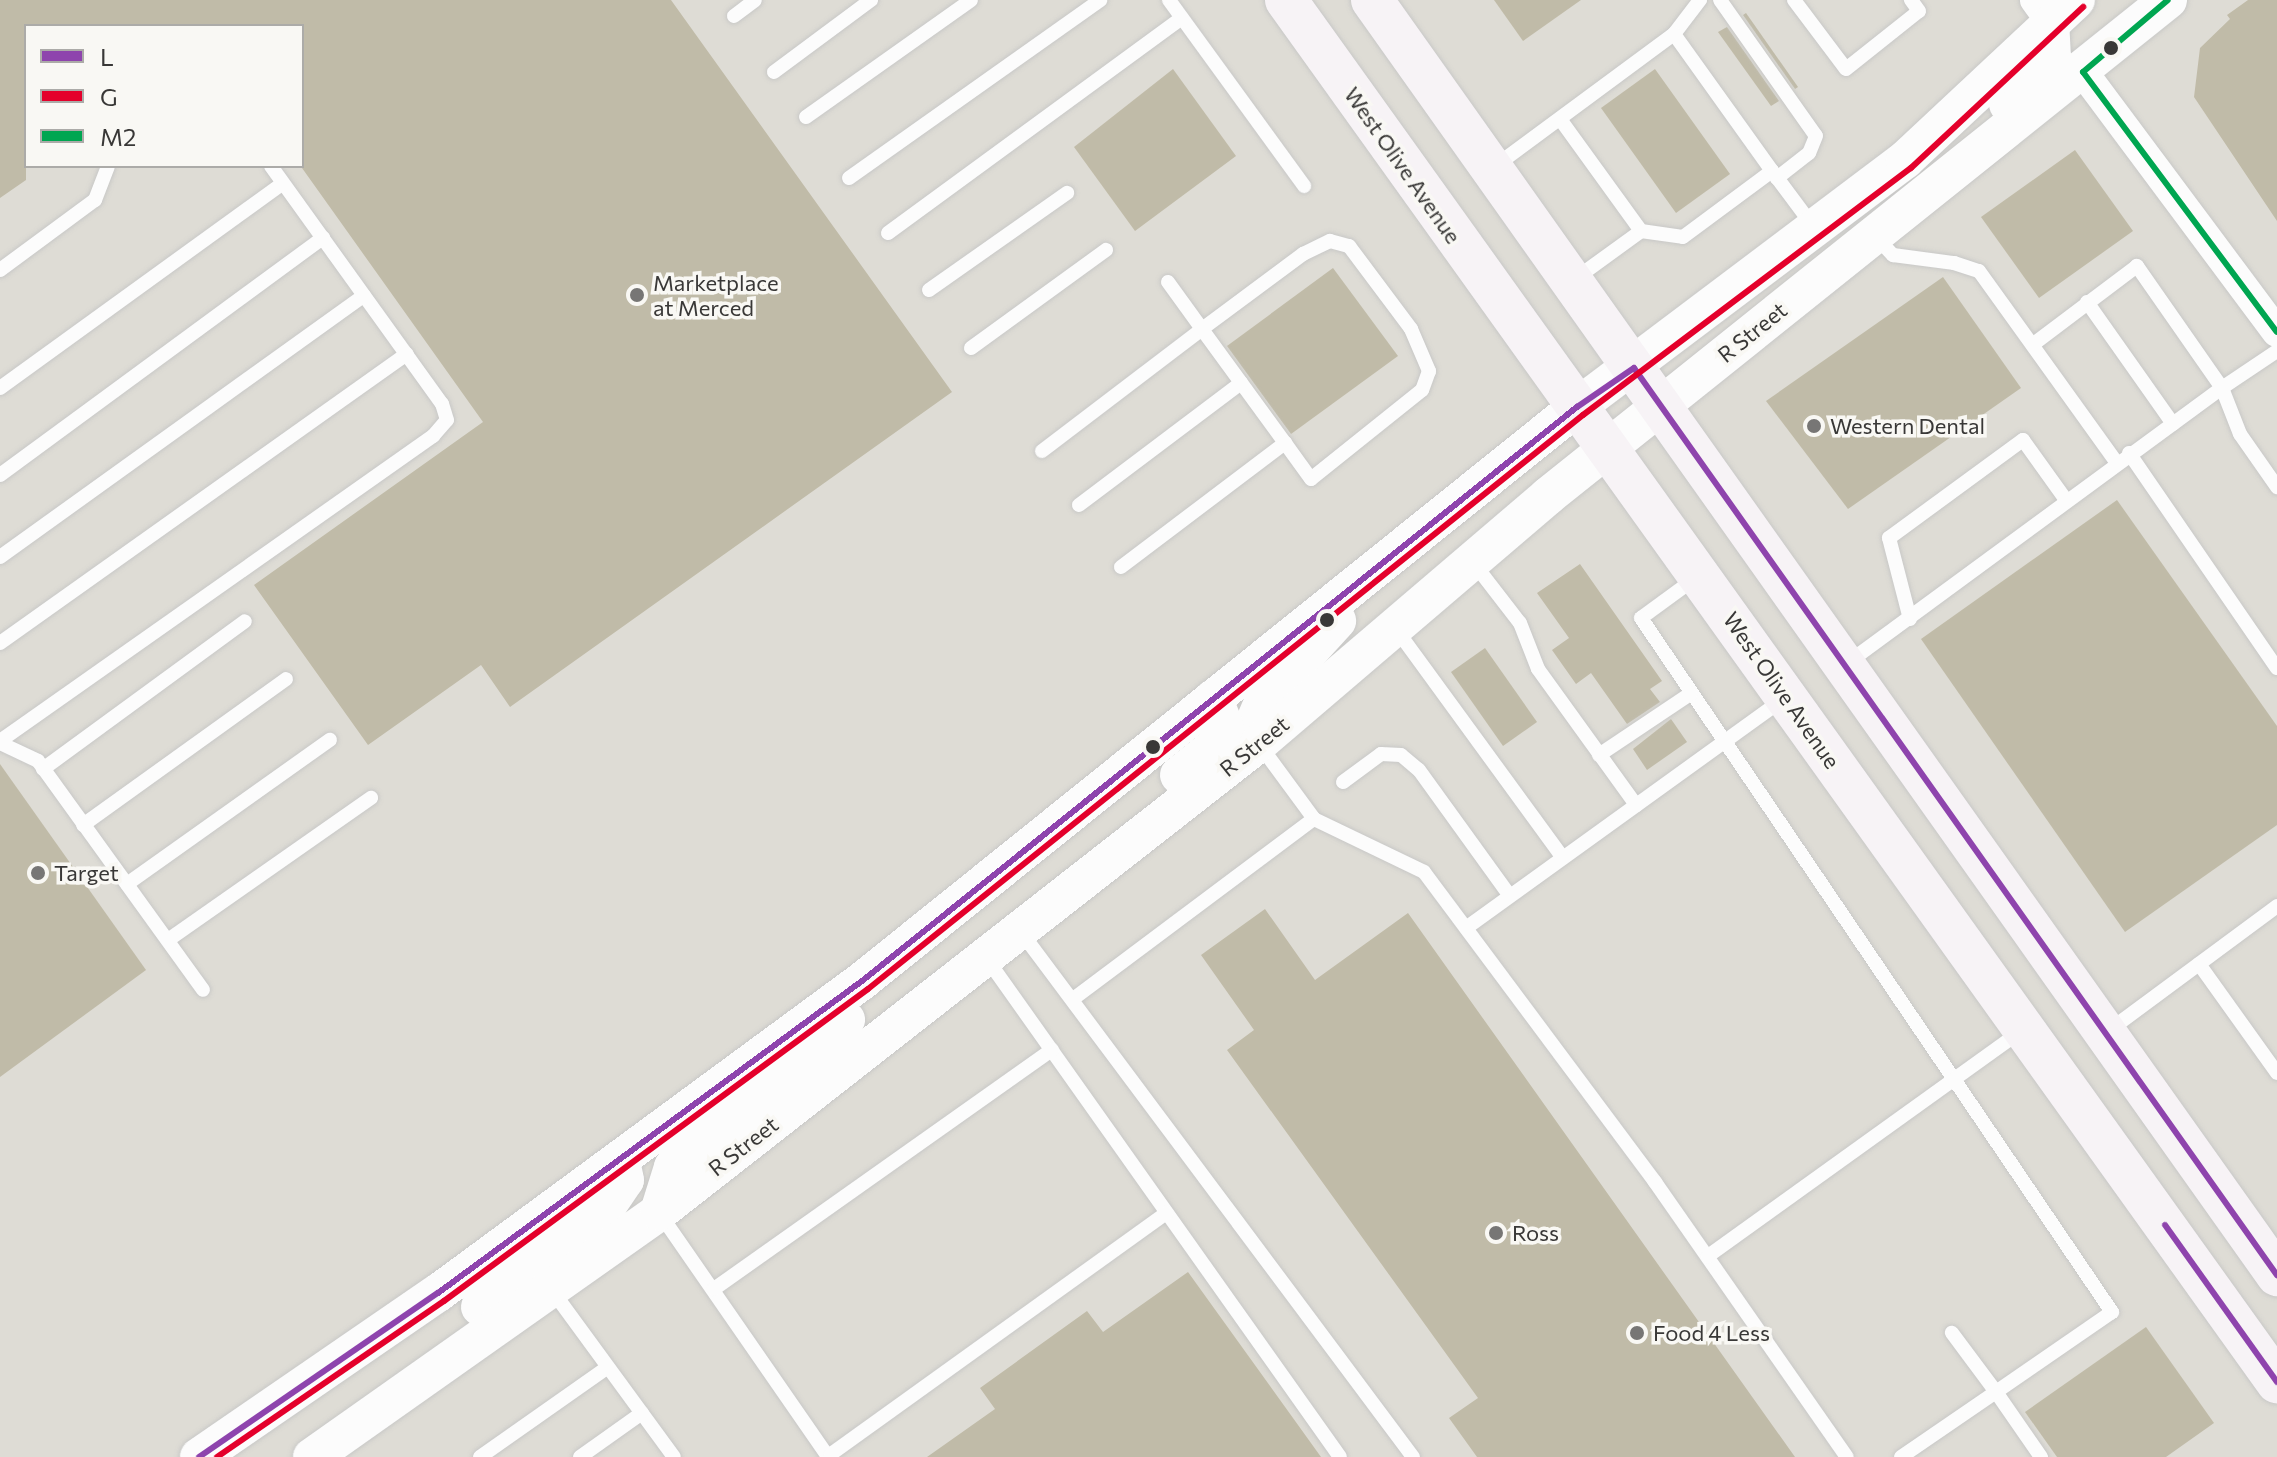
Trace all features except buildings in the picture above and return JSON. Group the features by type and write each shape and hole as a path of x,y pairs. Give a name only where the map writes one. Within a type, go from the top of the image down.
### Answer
{"main road":[{"name":"West Olive Avenue","path":"1286,0 2277,1382"},
{"path":"1372,0 2277,1275"}],"street":[{"path":"2132,0 2111,19 2083,72 2277,332"},
{"name":"R Street","path":"312,1457 445,1363 543,1277 659,1212 1259,743 1608,448 1873,234 2083,72 2168,0"},
{"name":"R Street","path":"199,1457 621,1161 862,981 1577,407 1634,368 1905,160 2054,7"},
{"path":"1946,177 1962,146 2052,58 2054,7"},
{"path":"1259,743 1255,721 1263,702 1335,625 1347,592"},
{"path":"1049,905 1066,868 1214,747 1225,727 1213,698"},
{"path":"659,1212 673,1167 687,1149 829,1036 849,1016 862,981"},
{"path":"543,1277 608,1205 625,1180 621,1161"}],"lane":[{"path":"734,16 755,0"},
{"path":"774,72 871,0"},
{"path":"806,117 971,0"},
{"path":"849,178 1100,0"},
{"path":"1169,0 1304,186"},
{"path":"1491,169 1674,34 1700,0"},
{"path":"1572,281 1641,231 1683,237 1809,153 1816,136 1720,0"},
{"path":"1794,0 1846,69 1919,11 1911,0"},
{"path":"888,233 1182,18"},
{"path":"1674,34 1815,229"},
{"path":"1560,119 1641,231"},
{"path":"0,270 89,206 107,168"},
{"path":"203,990 43,769 0,742 442,428 447,412 272,168"},
{"path":"0,388 283,183"},
{"path":"929,290 1067,193"},
{"path":"1873,234 1893,255 1979,271 2116,462"},
{"path":"0,475 323,238"},
{"path":"1042,451 1202,329 1303,254 1330,241 1349,246 1411,329 1429,371 1422,390 1311,479 1241,383 1202,329 1168,282"},
{"path":"971,348 1106,250"},
{"path":"2032,345 2137,266 2222,388 2240,434 2277,487"},
{"path":"0,557 364,295"},
{"path":"2087,302 2173,424"},
{"path":"1845,665 2116,462 2277,351"},
{"path":"0,643 407,354"},
{"path":"1079,505 1241,383"},
{"path":"1910,619 1889,538 2023,440 2066,500"},
{"path":"1121,567 1285,443"},
{"path":"2129,453 2277,668"},
{"path":"1472,561 1520,623 1538,669 1636,805"},
{"path":"1700,574 1641,618 1722,743 2112,1312 1901,1457"},
{"path":"43,769 245,621"},
{"path":"1395,628 1563,858"},
{"path":"83,825 286,679"},
{"path":"1599,755 1690,694"},
{"path":"1466,928 1787,696"},
{"path":"127,884 330,740"},
{"path":"1259,743 1314,819 1424,872 1708,1256 1847,1457"},
{"path":"1343,782 1381,754 1401,755 1419,770 1510,896"},
{"path":"168,940 371,798"},
{"path":"1073,999 1314,819"},
{"path":"2106,1034 2277,907"},
{"path":"1018,929 1413,1457"},
{"path":"984,956 1340,1457"},
{"path":"2199,964 2277,1073"},
{"path":"1708,1256 1955,1083 2024,1030"},
{"path":"714,1289 1052,1050"},
{"path":"659,1212 830,1456 1167,1213"},
{"path":"543,1277 674,1457"},
{"path":"1952,1333 1996,1392 2034,1455"},
{"path":"480,1457 608,1367"},
{"path":"580,1457 642,1413"}],"shaded area":[{"path":"0,0 2277,0 2277,1457 0,1457"}],"transit line":[{"name":"M2","path":"2083,72 2168,0"},
{"name":"G","path":"217,1457 444,1301 868,989 1583,415 1911,168 2083,7"},
{"name":"M2","path":"2083,72 2277,332"},
{"name":"L","path":"199,1457 438,1293 862,981 1577,407 1634,368 2277,1275"},
{"name":"L","path":"2165,1225 2277,1382"}],"place":[{"name":"Marketplace at Merced","path":"637,295"},
{"name":"Western Dental","path":"1814,426"},
{"name":"Target","path":"38,873"},
{"name":"Ross","path":"1496,1233"},
{"name":"Food 4 Less","path":"1637,1333"}]}
